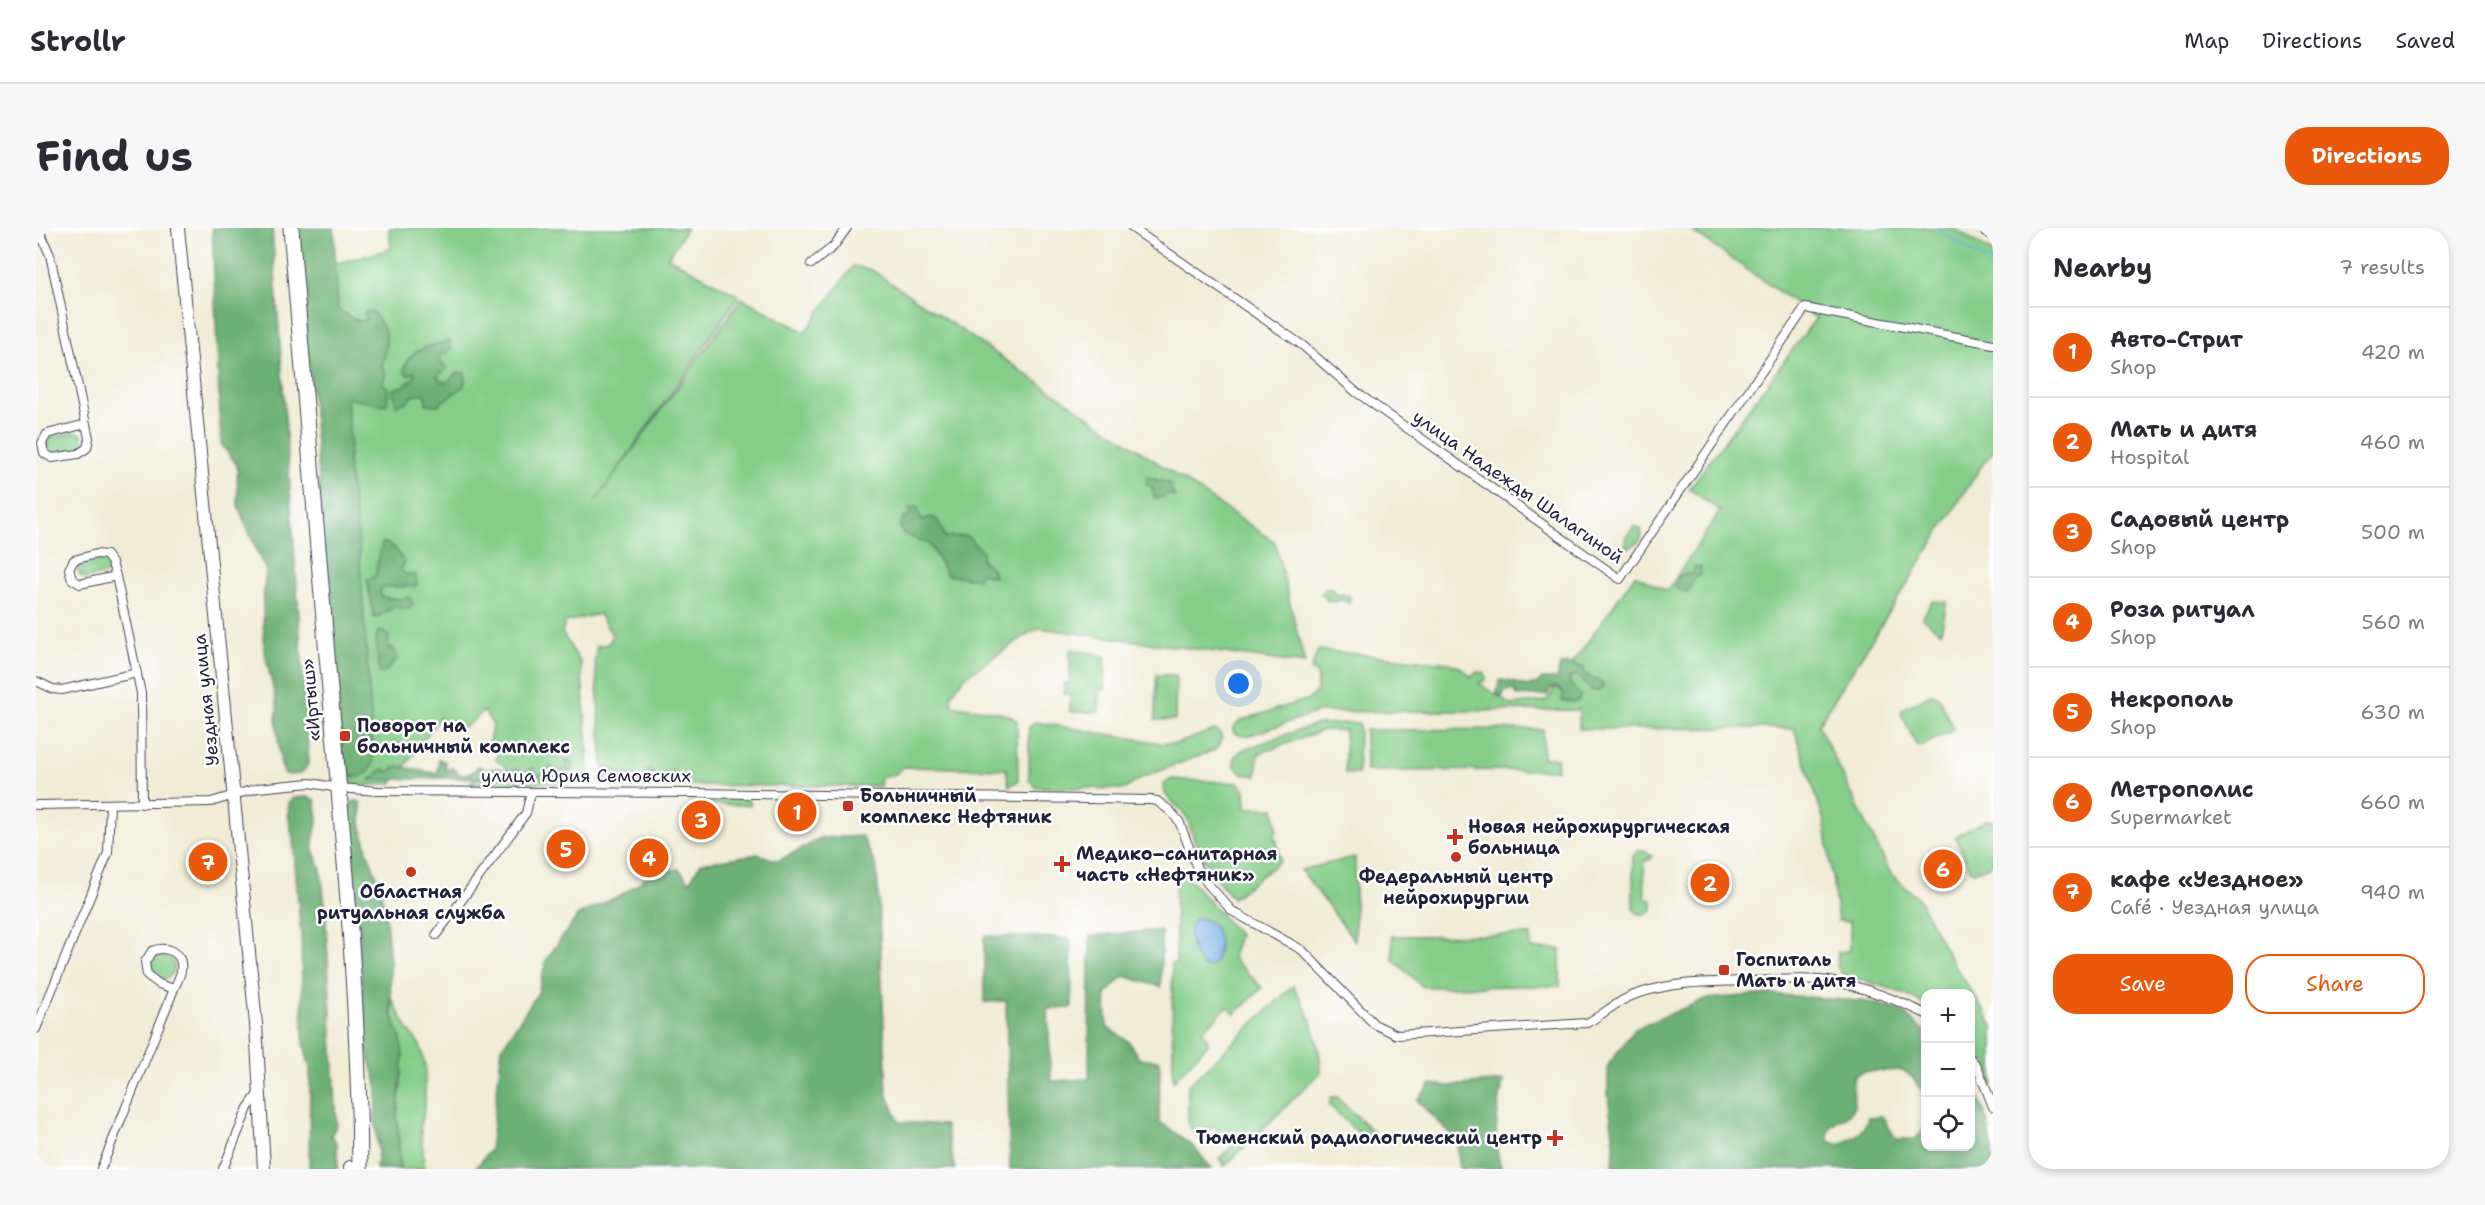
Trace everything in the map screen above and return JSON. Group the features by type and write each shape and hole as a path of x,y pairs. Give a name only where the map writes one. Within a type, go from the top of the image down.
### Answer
{"highway":[{"name":"«Иртыш»","path":"282,228 335,787"},
{"name":"«Иртыш»","path":"291,228 335,787 352,1169"},
{"path":"1987,228 1993,232"}],"street":[{"path":"38,228 50,255 86,424 89,443 83,452 57,458 44,453 42,443 47,434 86,424"},
{"name":"Уездная улица","path":"178,228 256,1024 264,1169"},
{"path":"811,264 833,248 847,228"},
{"name":"улица Надежды Шалагиной","path":"1132,228 1302,345 1356,392 1620,579 1804,308 1993,344"},
{"path":"116,576 80,584 72,579 70,564 78,558 101,553 110,558 116,576 137,673 142,709 142,804"},
{"path":"36,681 53,689 62,690 137,673"},
{"name":"улица Юрия Семовских","path":"36,805 212,802 258,788 310,783 378,791 1151,800 1157,801 1169,810 1179,821 1197,868 1232,911 1302,950 1374,1024 1397,1035 1587,1023 1631,996 1663,986 1783,979 1832,981 1849,985 1899,1001 1921,1012"},
{"path":"436,935 526,813 531,792"},
{"path":"36,1029 108,853 110,804"},
{"path":"101,1169 174,989 181,970 178,956 166,948 152,951 145,962 147,975 159,984 174,989"},
{"path":"1975,1063 1993,1107"},
{"path":"223,1169 248,1108 260,1091"}],"green space":[{"path":"212,228 272,228 309,762 305,769 297,775 285,774 281,766 276,719 277,706 264,649 263,599 266,572 238,506 237,465 221,444"},
{"path":"297,228 334,228 338,309 358,320 366,320 365,312 373,312 383,326 386,338 382,367 386,373 383,383 389,389 387,405 347,398 350,445 348,464 358,533 374,757 368,772 357,777 346,774 344,766"},
{"path":"389,228 687,228 668,257 739,296 595,502 742,298 805,332 853,266 872,270 1275,542 1305,664 1039,628 965,677 951,695 952,705 997,712 1017,721 1018,781 1009,786 1006,769 903,767 894,775 881,778 880,786 611,785 604,779 595,659 597,646 608,644 613,636 599,614 565,622 562,633 581,663 590,777 583,783 470,784 480,770 502,772 509,769 496,760 498,751 488,745 493,725 484,711 466,726 450,728 440,717 393,783 361,785 355,783 345,776 305,271 391,249"},
{"path":"1694,228 1954,228 1993,253 1993,451 1818,725 1891,874 1919,899 1947,953 1970,989 1921,989 1921,1003 1896,991 1842,975 1837,965 1838,952 1850,951 1850,922 1838,921 1825,824 1794,728 1579,729 1579,710 1318,712 1248,736 1241,736 1233,732 1233,727 1239,721 1309,699 1317,691 1317,673 1311,670 1318,650 1449,663 1460,667 1472,677 1477,672 1485,673 1486,680 1479,683 1511,705 1546,701 1635,575 1667,591 1720,511 1689,489 1816,318 1692,231"},
{"path":"450,341 452,349 440,357 441,362 447,368 437,376 441,381 448,382 455,374 464,372 466,378 463,387 438,405 426,404 426,395 421,393 411,397 407,402 396,405 393,389 404,386 415,377 414,372 408,375 404,370 410,357 421,349"},
{"path":"75,432 82,434 84,445 79,449 55,454 47,448 47,442 51,437"},
{"path":"1147,477 1169,483 1175,497 1168,494 1162,498 1154,498 1152,488 1146,484"},
{"path":"917,507 922,521 929,517 937,519 945,537 967,536 983,552 981,559 992,569 994,577 981,573 978,579 947,575 929,544 902,533 900,525 904,518 911,514 909,508"},
{"path":"1634,526 1641,529 1641,540 1625,549 1625,538"},
{"path":"383,542 394,547 405,563 401,568 404,574 416,575 417,586 384,587 380,591 382,597 402,599 410,597 414,605 405,609 395,607 374,618 367,579 375,577"},
{"path":"105,559 111,567 108,573 86,579 80,576 79,565"},
{"path":"1694,566 1701,567 1700,575 1694,579 1688,592 1675,587 1679,576 1693,573"},
{"path":"1325,587 1332,588 1335,595 1350,596 1349,603 1342,600 1328,601 1321,593"},
{"path":"1932,601 1947,602 1941,632 1922,618"},
{"path":"383,631 389,636 388,649 393,647 398,658 384,673 379,673 376,639 378,632"},
{"path":"1070,649 1105,656 1105,690 1100,690 1100,712 1070,712 1070,694 1064,694 1064,683 1070,683"},
{"path":"1560,665 1583,667 1585,674 1599,680 1604,686 1598,691 1591,690 1576,675 1570,677 1571,685 1581,696 1577,702 1562,701 1563,693 1558,688 1551,688 1547,695 1517,696 1513,690 1506,691 1502,697 1496,694 1500,680 1532,685 1542,679 1557,679"},
{"path":"1156,675 1176,675 1175,720 1155,720"},
{"path":"1931,694 1938,696 1953,728 1949,733 1919,747 1901,713 1902,709"},
{"path":"1035,722 1160,743 1176,744 1213,730 1219,731 1222,739 1215,750 1143,777 1125,789 1036,787 1029,780 1029,727"},
{"path":"1359,723 1358,774 1345,774 1345,730 1324,730 1258,754 1257,776 1243,774 1235,767 1234,757 1242,750 1316,724"},
{"path":"1543,729 1543,758 1557,758 1557,770 1366,771 1365,730"},
{"path":"439,759 445,762 446,770 453,768 460,775 471,773 478,766 485,769 498,768 509,771 516,769 526,773 533,768 536,774 542,774 551,766 555,770 568,771 566,761 569,759 574,762 572,776 562,778 370,780 380,771 385,769 387,772 398,766 438,773"},
{"path":"608,766 622,776 628,774 637,776 636,780 617,784 606,775 605,769"},
{"path":"650,770 654,775 676,771 677,778 675,781 646,781 645,773"},
{"path":"1171,779 1239,783 1245,790 1246,808 1274,808 1277,831 1274,832 1280,861 1233,898 1203,859 1184,813 1166,794 1163,785"},
{"path":"293,798 315,799 318,818 313,841 314,852 321,870 325,905 337,1125 331,1135 337,1143 338,1169 309,1169 310,1069 303,1039 301,936 293,840 288,814 289,803"},
{"path":"705,799 748,799 750,805 703,804"},
{"path":"352,802 361,803 361,823 367,851 385,908 391,1011 401,1040 403,1055 397,1116 400,1169 376,1169 378,1151 375,1120 376,1080 364,1041 364,1009 348,812"},
{"path":"1986,820 1993,821 1993,864 1974,872 1971,871 1956,838 1957,835"},
{"path":"862,836 877,868 887,1094 899,1122 945,1125 955,1169 475,1169 490,1150 502,1047 538,993 546,960 578,915 623,894 651,874 679,869 689,882 701,863 758,854 778,861 821,838"},
{"path":"1638,851 1646,851 1652,856 1644,862 1645,897 1652,900 1652,910 1647,914 1639,914 1633,909 1633,856"},
{"path":"1355,857 1355,941 1301,870"},
{"path":"1175,869 1185,874 1239,935 1232,957 1262,988 1235,1014 1227,1007 1203,1031 1209,1043 1173,1081 1172,964 1176,963"},
{"path":"1161,930 1161,987 1124,976 1106,994 1107,1027 1129,1042 1139,1059 1160,1060 1159,1121 1193,1146 1212,1169 1010,1169 1006,1001 984,1002 984,936 1071,938 1072,1008 1048,1009 1051,1081 1089,1079 1090,936"},
{"path":"1531,935 1531,949 1560,949 1560,986 1423,987 1393,960 1392,936"},
{"path":"162,955 171,958 174,967 171,976 162,979 153,976 150,967 153,958"},
{"path":"1293,986 1313,1027 1319,1049 1321,1072 1225,1166 1219,1158 1233,1146 1214,1126 1199,1137 1188,1125 1188,1085"},
{"path":"1770,994 1870,1002 1901,1011 1921,1028 1921,1090 1913,1078 1903,1070 1862,1072 1854,1077 1853,1109 1831,1127 1828,1135 1829,1141 1836,1144 1847,1141 1860,1131 1869,1117 1882,1116 1896,1139 1916,1139 1921,1132 1921,1151 1975,1151 1975,1091 1988,1125 1993,1169 1613,1169 1614,1144 1608,1094 1608,1065 1635,1029 1705,999"},
{"path":"391,997 407,1028 420,1045 425,1065 425,1109 420,1125 425,1169 400,1169 397,1116 401,1086"},
{"path":"1975,997 1993,1026 1993,1087 1975,1051"},
{"path":"1503,1081 1496,1137 1502,1169 1459,1169 1458,1142 1417,1100 1431,1084 1449,1086"},
{"path":"1331,1097 1337,1097 1374,1133 1372,1140 1366,1140 1329,1105"}],"water":[{"path":"1196,918 1211,923 1218,936 1218,952 1212,966 1204,967 1196,957 1191,944 1190,930"}],"waterway":[{"path":"1935,228 1993,266"}],"place":[{"name":"Поворот на больничный комплекс","path":"345,736"},
{"name":"Больничный комплекс Нефтяник","path":"848,806"},
{"name":"Авто-Стрит","path":"797,812"},
{"name":"Садовый центр","path":"701,820"},
{"name":"Новая нейрохирургическая больница","path":"1455,837"},
{"name":"Некрополь","path":"566,849"},
{"name":"Федеральный центр нейрохирургии","path":"1456,857"},
{"name":"Роза ритуал","path":"649,858"},
{"name":"кафе «Уездное»","path":"208,862"},
{"name":"Медико–санитарная часть «Нефтяник»","path":"1062,864"},
{"name":"Метрополис","path":"1943,869"},
{"name":"Областная ритуальная служба","path":"411,872"},
{"name":"Мать и дитя","path":"1710,883"},
{"name":"Госпиталь Мать и дитя","path":"1724,970"},
{"name":"Тюменский радиологический центр","path":"1555,1138"}]}
